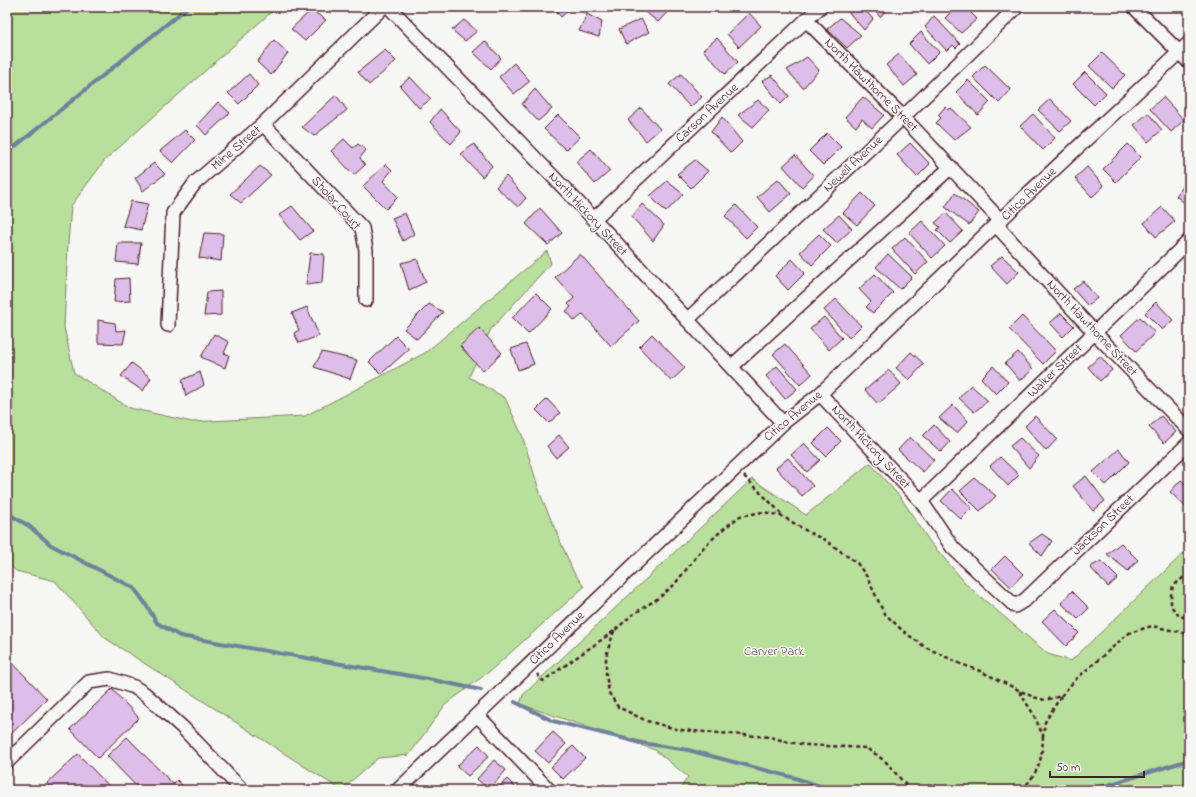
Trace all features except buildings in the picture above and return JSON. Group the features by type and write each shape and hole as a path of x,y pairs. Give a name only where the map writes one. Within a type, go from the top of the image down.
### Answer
{"street":[{"name":"Milne Street","path":"168,324 173,212 195,183 263,124 382,7"},
{"name":"North Hickory Street","path":"389,7 594,220 783,423"},
{"name":"Carson Avenue","path":"594,220 820,7"},
{"name":"Newell Avenue","path":"687,320 903,117 1017,7"},
{"path":"1134,7 1189,62"},
{"name":"North Hawthorne Street","path":"806,20 903,117 950,167 1095,333 1189,430"},
{"name":"Citico Avenue","path":"398,790 783,423 820,394 998,223 1189,43"},
{"name":"Sholar Court","path":"263,124 362,228 366,250 366,300"},
{"path":"731,367 950,167"},
{"name":"Walker Street","path":"921,501 1189,242"},
{"name":"North Hickory Street","path":"820,394 921,501 952,548"},
{"name":"Jackson Street","path":"952,548 1015,606 1025,600 1189,443"},
{"path":"7,762 89,682 110,679 134,687 145,694 182,727 242,790"},
{"path":"477,714 549,790"}],"path":[{"path":"736,468 778,510 782,516"},
{"path":"529,665 543,681 614,631 632,614 660,597 674,585 703,548 740,516 763,512 782,516 825,540 857,563 867,577 884,613 903,631 925,647 980,671 1033,697 1045,700 1061,696"},
{"path":"1189,573 1173,586 1171,606 1179,616 1189,618"},
{"path":"1022,790 1039,768 1045,722 1061,696 1075,680 1129,633 1152,626 1189,634"},
{"path":"614,631 606,656 606,674 609,693 618,707 647,721 680,730 770,737 807,745 866,748 887,763 910,790"},
{"path":"1019,691 1034,715 1043,736"}],"green space":[{"path":"7,7 277,7 105,160 71,206 64,327 74,373 130,408 192,422 305,416 425,353 547,251 551,263 491,329 469,377 505,398 522,435 541,496 573,571 584,587 490,671 445,705 409,755 378,758 341,790 105,638 55,581 16,571 7,563"},
{"name":"Carver Park","path":"870,463 901,498 930,542 969,587 1048,654 1071,661 1189,548 1189,790 679,790 688,777 655,750 520,704 523,695 752,479 806,515"}],"waterway":[{"path":"7,153 188,7"},
{"path":"7,513 29,526 51,545 134,588 157,623 180,636 428,679 481,690"},
{"path":"515,702 553,721 642,743 688,750 795,778 832,790"},
{"path":"1092,790 1189,760"}]}
